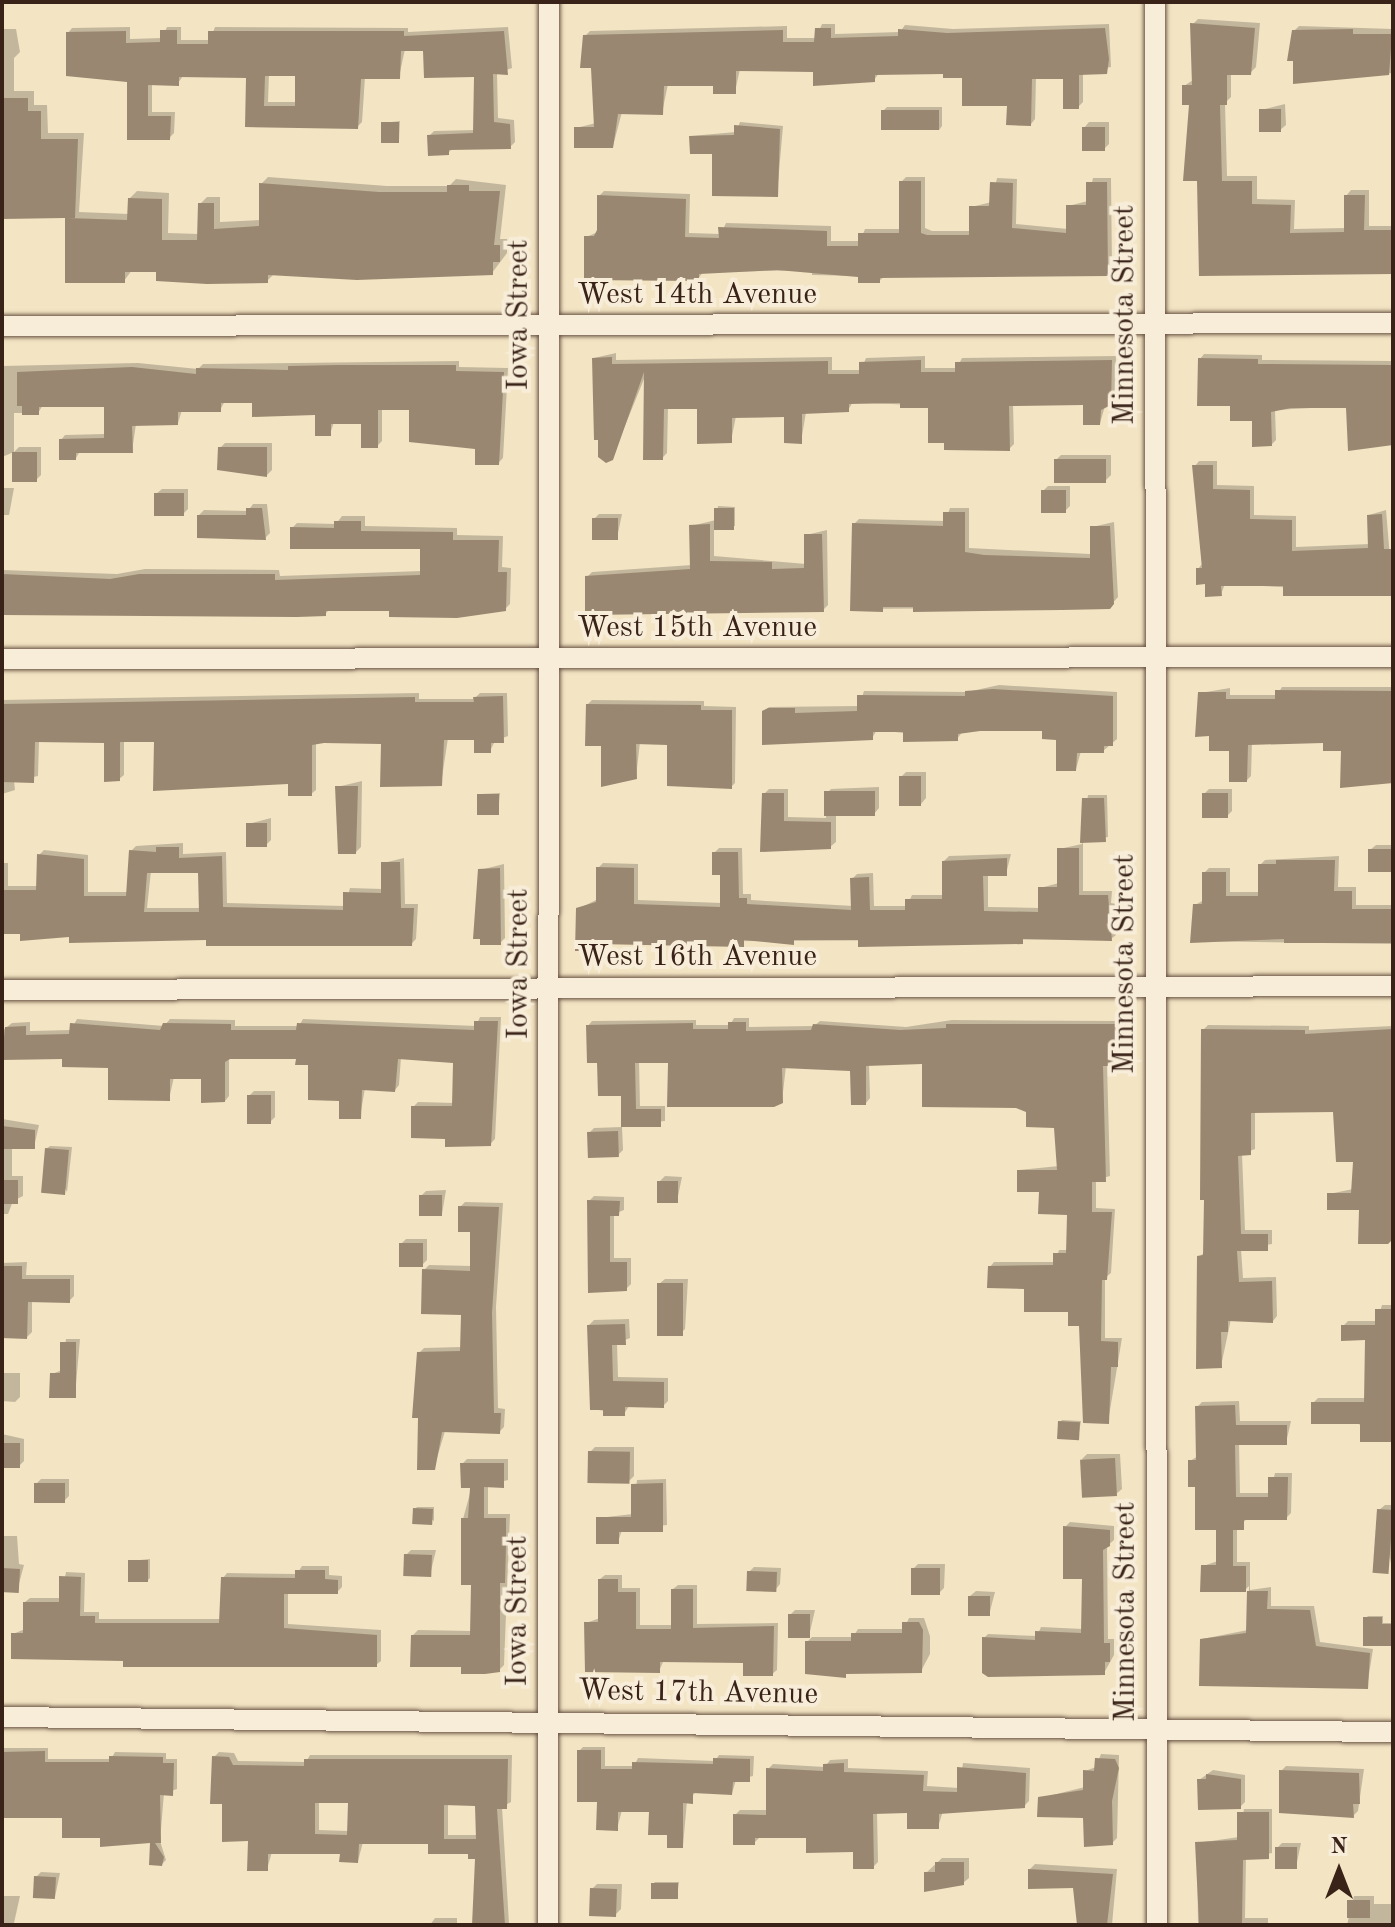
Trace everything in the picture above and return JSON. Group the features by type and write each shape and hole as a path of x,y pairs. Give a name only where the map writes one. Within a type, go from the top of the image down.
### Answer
{"street":[{"name":"Iowa Street","path":"548,1925 549,2"},
{"name":"Minnesota Street","path":"1155,2 1157,1925"},
{"name":"West 14th Avenue","path":"2,326 1393,323"},
{"name":"West 15th Avenue","path":"2,659 1393,657"},
{"name":"West 16th Avenue","path":"2,990 1393,986"},
{"name":"West 17th Avenue","path":"2,1717 1393,1732"}],"building":[{"path":"1190,23 1255,28 1251,75 1227,75 1227,105 1220,105 1222,181 1252,181 1252,204 1291,205 1290,233 1344,232 1344,195 1365,195 1364,230 1393,230 1393,274 1199,276 1197,181 1183,181 1189,105 1182,105 1182,85 1192,85"},
{"path":"815,28 831,28 831,38 898,36 898,29 947,33 1105,28 1109,59 1107,74 1079,75 1079,109 1063,109 1063,79 1032,79 1031,126 1006,125 1007,106 962,106 962,78 943,78 943,74 875,75 875,82 813,86 813,72 736,71 736,94 713,94 713,86 664,86 663,115 618,114 613,148 574,148 574,127 594,127 591,68 580,68 583,35 783,30 783,42 814,42"},
{"path":"1353,29 1353,34 1392,34 1389,75 1293,84 1293,61 1287,61 1292,30"},
{"path":"160,30 177,30 177,44 208,44 208,31 404,31 404,36 504,31 508,75 493,74 494,122 510,124 511,149 449,150 449,155 428,156 427,135 473,133 474,77 424,78 423,51 401,51 400,79 361,79 358,129 245,127 246,78 179,77 179,86 148,85 148,116 171,116 170,140 127,140 127,82 66,76 66,32 126,31 126,43 160,42","holes":["265,76 295,76 295,106 264,106"]},
{"path":"2,98 28,98 28,111 41,111 41,139 78,139 75,218 67,218 127,220 128,198 162,199 162,240 197,240 198,203 214,203 214,229 259,226 259,183 379,192 447,192 447,185 469,185 469,191 500,191 494,245 500,245 500,262 493,262 493,275 357,280 268,275 268,283 207,284 156,281 156,272 125,272 125,283 65,283 65,218 2,219"},
{"path":"1259,109 1281,109 1281,132 1259,132"},
{"path":"881,110 939,110 939,130 881,130"},
{"path":"381,122 399,122 399,143 381,143"},
{"path":"734,125 780,129 778,197 712,196 712,154 690,154 689,136 734,135"},
{"path":"1082,127 1105,127 1105,151 1082,151"},
{"path":"899,181 921,181 921,233 927,235 969,235 969,206 989,206 990,182 1013,183 1012,228 1066,233 1066,205 1086,205 1086,182 1107,182 1108,276 880,278 880,283 858,283 858,277 777,270 699,274 699,281 584,280 584,236 594,236 597,230 597,195 686,199 685,237 719,238 718,227 827,231 827,246 858,246 858,233 899,233"},
{"path":"612,357 612,364 828,361 828,374 859,374 859,362 921,360 921,372 955,372 955,362 1112,360 1111,405 1101,410 1100,425 1083,425 1083,405 1009,406 1010,451 944,450 944,443 928,443 928,408 900,408 900,403 849,404 849,412 802,414 802,444 784,443 784,417 732,418 732,443 697,444 697,409 664,409 663,460 643,460 644,372 613,460 606,463 598,457 598,440 594,440 592,358"},
{"path":"1198,358 1258,359 1258,364 1391,365 1393,445 1348,451 1346,408 1291,408 1271,412 1272,446 1252,447 1252,421 1230,421 1230,406 1197,406"},
{"path":"456,365 456,371 504,372 499,465 475,465 475,449 409,442 409,410 378,410 378,448 361,448 361,424 331,424 331,436 315,436 315,415 252,417 252,403 221,403 221,412 178,412 178,425 132,426 133,453 76,453 76,460 59,460 59,439 104,438 104,407 39,407 39,415 22,415 22,406 17,406 17,372 132,367 196,374 196,368 288,370 288,366"},
{"path":"218,447 267,447 267,477 217,470"},
{"path":"12,452 37,452 37,482 12,482"},
{"path":"1054,459 1106,459 1106,483 1054,483"},
{"path":"1192,465 1213,465 1213,489 1250,490 1250,519 1292,520 1292,551 1368,548 1367,515 1382,514 1384,549 1393,549 1393,596 1283,596 1283,586 1221,586 1222,596 1205,597 1205,584 1196,585 1196,568 1202,568"},
{"path":"1041,490 1066,490 1066,513 1041,513"},
{"path":"154,493 184,493 184,516 154,516"},
{"path":"246,508 262,508 266,540 197,538 197,515 246,515"},
{"path":"714,508 734,508 734,530 714,530"},
{"path":"943,512 965,512 965,552 984,555 1090,558 1090,526 1110,526 1114,604 1110,609 913,612 913,607 883,607 883,612 850,611 852,523 943,526"},
{"path":"592,518 618,518 618,540 592,540"},
{"path":"334,521 361,521 361,531 453,532 453,540 499,540 498,572 507,572 506,611 457,618 389,617 389,611 326,611 326,616 297,617 2,615 2,574 110,579 139,574 275,574 275,580 420,575 420,549 290,549 290,527 334,528"},
{"path":"710,524 710,561 772,562 772,569 804,568 804,534 822,534 824,612 585,615 585,576 690,569 689,525"},
{"path":"993,689 1113,696 1113,746 1104,746 1104,753 1077,753 1076,771 1056,771 1056,740 1042,739 1042,731 980,731 958,734 958,741 903,742 903,732 873,732 873,740 762,745 762,711 768,708 795,708 795,713 857,711 857,695 965,696 965,691"},
{"path":"1275,690 1393,691 1393,783 1340,788 1341,751 1323,751 1323,743 1248,745 1247,782 1229,782 1229,751 1209,751 1209,736 1195,737 1198,692 1226,692 1226,699 1275,699"},
{"path":"503,696 504,743 491,743 491,753 474,753 474,740 444,740 442,786 380,787 381,744 324,743 312,745 312,796 288,796 288,784 153,791 154,742 120,742 120,781 104,782 104,743 35,742 34,783 2,782 2,704 415,697 415,702 474,702 473,697"},
{"path":"586,704 701,705 701,710 732,710 732,789 667,786 667,745 636,744 637,779 601,787 601,746 585,746"},
{"path":"899,776 921,776 921,806 899,806"},
{"path":"335,786 358,786 356,854 338,854"},
{"path":"824,791 875,791 875,816 824,816"},
{"path":"762,793 784,793 784,821 831,822 831,849 760,852"},
{"path":"1202,793 1228,793 1228,818 1202,818"},
{"path":"477,794 499,794 499,815 477,815"},
{"path":"1082,798 1104,798 1106,842 1080,843"},
{"path":"246,823 267,823 267,847 246,847"},
{"path":"156,847 179,847 179,858 222,856 223,907 343,910 343,892 381,893 381,862 400,862 401,908 414,908 412,946 206,946 206,940 69,943 69,937 20,941 20,934 2,934 2,890 36,890 37,854 84,859 84,896 126,896 129,850 156,852","holes":["147,873 198,873 199,912 144,912"]},
{"path":"1057,848 1079,848 1079,895 1108,895 1112,941 1023,939 1023,944 858,947 858,940 794,940 794,945 744,940 744,947 597,944 597,951 575,951 576,908 596,902 596,867 634,868 634,904 720,907 720,875 712,875 712,852 738,852 739,898 747,898 747,904 851,910 850,878 869,877 870,910 905,910 905,899 942,899 942,861 1007,858 1007,876 983,876 984,911 1038,912 1038,887 1057,887"},
{"path":"1368,849 1391,849 1391,872 1368,872"},
{"path":"1276,860 1335,860 1334,891 1352,891 1352,909 1393,909 1393,943 1284,943 1284,939 1190,943 1193,904 1202,904 1202,872 1226,872 1226,896 1258,896 1258,864 1276,864"},
{"path":"500,868 501,945 480,945 480,939 473,939 478,869"},
{"path":"474,1021 498,1021 491,1146 445,1147 445,1139 411,1138 411,1106 452,1106 453,1063 398,1059 395,1092 362,1090 361,1119 339,1119 339,1101 308,1100 308,1065 295,1065 296,1059 230,1059 225,1062 225,1102 201,1103 201,1079 170,1079 170,1101 108,1100 108,1068 62,1067 62,1059 2,1060 5,1027 26,1026 26,1035 69,1034 70,1023 160,1030 163,1023 231,1024 231,1030 296,1030 297,1023 474,1030"},
{"path":"728,1022 746,1022 746,1031 811,1030 813,1024 900,1030 946,1028 946,1024 1116,1024 1116,1066 1103,1066 1106,1182 1092,1182 1092,1212 1112,1212 1107,1280 1102,1280 1101,1341 1118,1342 1118,1367 1111,1367 1109,1424 1083,1423 1079,1326 1068,1326 1068,1312 1024,1312 1024,1289 987,1288 988,1266 1053,1265 1053,1253 1066,1253 1067,1215 1038,1214 1039,1192 1017,1192 1017,1170 1057,1170 1054,1128 1026,1127 1026,1112 1016,1108 922,1107 922,1064 866,1066 866,1105 851,1105 850,1071 782,1068 783,1103 774,1107 667,1107 668,1063 635,1063 636,1109 661,1109 661,1127 621,1127 621,1096 598,1096 597,1063 587,1063 586,1025 693,1023 693,1029 728,1029"},
{"path":"1201,1029 1305,1030 1305,1034 1393,1029 1393,1239 1388,1244 1358,1244 1359,1210 1327,1210 1327,1193 1351,1193 1353,1162 1336,1162 1333,1112 1251,1113 1251,1155 1238,1156 1241,1234 1268,1234 1268,1251 1237,1251 1239,1282 1272,1281 1273,1323 1228,1321 1228,1332 1221,1332 1222,1368 1196,1369 1197,1256 1203,1255 1204,1200 1200,1200"},
{"path":"247,1095 271,1095 271,1124 247,1124"},
{"path":"2,1126 35,1130 35,1149 2,1149"},
{"path":"618,1131 619,1157 588,1158 587,1132"},
{"path":"45,1148 69,1150 65,1195 41,1193"},
{"path":"2,1180 18,1180 18,1204 2,1204"},
{"path":"657,1181 678,1181 678,1203 657,1203"},
{"path":"419,1195 442,1195 442,1216 419,1216"},
{"path":"587,1200 620,1201 619,1216 610,1216 610,1262 627,1262 627,1291 588,1293"},
{"path":"458,1206 499,1207 492,1313 494,1413 501,1413 500,1434 442,1432 435,1470 417,1470 418,1418 412,1418 417,1352 460,1351 461,1315 421,1314 422,1269 470,1271 470,1232 458,1232"},
{"path":"399,1243 423,1243 423,1267 399,1267"},
{"path":"2,1266 22,1266 22,1279 70,1279 70,1303 28,1302 27,1339 2,1338"},
{"path":"657,1283 683,1283 683,1336 657,1336"},
{"path":"1375,1309 1393,1309 1393,1442 1360,1442 1360,1424 1311,1424 1311,1402 1364,1402 1365,1340 1341,1341 1341,1325 1375,1325"},
{"path":"625,1324 626,1345 612,1345 613,1381 664,1382 664,1408 625,1407 625,1416 603,1416 603,1410 590,1410 587,1325"},
{"path":"60,1342 76,1342 76,1398 49,1398 50,1373 60,1373"},
{"path":"1235,1405 1236,1425 1287,1425 1287,1445 1235,1445 1236,1497 1268,1497 1268,1477 1288,1477 1287,1520 1244,1520 1244,1530 1233,1530 1233,1566 1246,1566 1246,1592 1200,1592 1201,1565 1216,1565 1216,1530 1195,1530 1195,1487 1188,1487 1188,1460 1196,1460 1195,1406"},
{"path":"1058,1421 1080,1422 1079,1440 1057,1439"},
{"path":"2,1443 20,1443 20,1468 2,1468"},
{"path":"588,1451 630,1452 629,1484 587,1483"},
{"path":"1115,1458 1117,1496 1082,1498 1080,1460"},
{"path":"460,1463 504,1463 504,1488 484,1487 484,1518 506,1518 505,1583 500,1583 500,1672 461,1674 461,1667 410,1667 411,1635 470,1635 471,1585 461,1585 461,1518 468,1518 470,1488 461,1488"},
{"path":"34,1483 65,1483 65,1503 34,1503"},
{"path":"663,1483 663,1532 619,1532 619,1544 596,1544 596,1517 631,1517 631,1484"},
{"path":"413,1508 433,1509 432,1525 412,1524"},
{"path":"1377,1509 1393,1510 1388,1574 1373,1573"},
{"path":"1063,1526 1110,1530 1110,1546 1103,1550 1104,1643 1110,1643 1110,1662 1105,1662 1105,1675 988,1677 982,1673 982,1637 1035,1640 1035,1631 1081,1633 1082,1579 1063,1579"},
{"path":"404,1554 432,1555 431,1577 403,1576"},
{"path":"128,1560 148,1560 148,1582 128,1582"},
{"path":"2,1568 20,1569 19,1593 2,1592"},
{"path":"911,1568 940,1568 940,1595 911,1595"},
{"path":"295,1570 325,1570 325,1579 338,1580 338,1594 284,1594 284,1628 377,1635 377,1667 123,1667 123,1661 11,1659 11,1633 23,1633 23,1602 59,1602 59,1576 81,1577 80,1616 95,1616 95,1623 219,1623 221,1577 295,1578"},
{"path":"747,1571 777,1572 776,1592 746,1591"},
{"path":"598,1579 618,1579 618,1592 636,1592 636,1629 671,1629 671,1589 693,1589 693,1628 774,1626 773,1676 743,1676 743,1663 660,1662 660,1673 585,1672 584,1622 598,1622"},
{"path":"1247,1591 1268,1591 1267,1609 1310,1610 1316,1646 1370,1653 1368,1689 1199,1686 1200,1639 1246,1633"},
{"path":"968,1596 990,1596 990,1616 968,1616"},
{"path":"788,1614 810,1614 810,1638 788,1638"},
{"path":"1363,1617 1382,1617 1382,1624 1393,1624 1393,1646 1363,1646"},
{"path":"902,1622 919,1622 923,1630 922,1673 846,1674 846,1678 805,1674 805,1641 851,1641 851,1633 902,1633"},
{"path":"577,1750 601,1750 601,1769 632,1769 632,1762 713,1764 713,1758 750,1759 750,1782 733,1782 732,1795 693,1793 693,1804 683,1803 683,1848 667,1848 667,1835 648,1835 649,1812 618,1812 618,1831 596,1830 597,1802 577,1802"},
{"path":"45,1751 45,1762 109,1762 109,1756 163,1757 163,1763 174,1763 173,1796 160,1795 161,1843 155,1843 164,1857 162,1866 149,1865 150,1843 100,1847 100,1838 62,1838 62,1818 2,1818 2,1752"},
{"path":"212,1756 229,1757 233,1765 304,1766 304,1759 508,1759 507,1809 497,1809 505,1925 472,1925 475,1859 468,1859 468,1854 428,1854 428,1844 359,1844 358,1863 339,1862 340,1854 268,1854 268,1871 247,1871 248,1841 222,1842 222,1804 210,1804","holes":["315,1803 348,1803 347,1835 315,1834","444,1805 475,1806 476,1839 444,1839"]},
{"path":"1095,1758 1115,1759 1119,1768 1112,1801 1113,1845 1084,1847 1083,1818 1037,1817 1038,1797 1083,1790 1083,1770 1094,1771"},
{"path":"844,1763 844,1772 924,1775 923,1791 957,1792 957,1767 1026,1773 1025,1808 939,1814 939,1829 907,1829 907,1813 873,1814 874,1869 853,1869 853,1852 806,1853 806,1838 755,1838 755,1845 733,1845 733,1814 766,1815 766,1768 823,1771 823,1764"},
{"path":"1279,1770 1359,1773 1360,1804 1353,1804 1354,1818 1279,1813"},
{"path":"1206,1774 1241,1779 1241,1809 1198,1810 1197,1779 1206,1779"},
{"path":"1237,1812 1269,1812 1269,1859 1243,1860 1242,1924 1199,1923 1195,1842 1237,1840"},
{"path":"1275,1847 1297,1847 1297,1869 1275,1869"},
{"path":"935,1862 964,1862 964,1885 924,1892 924,1872 935,1872"},
{"path":"1028,1869 1113,1874 1107,1925 1077,1925 1073,1888 1028,1889"},
{"path":"34,1876 56,1877 55,1899 33,1898"},
{"path":"651,1883 678,1883 678,1899 651,1899"},
{"path":"590,1888 617,1889 616,1917 589,1916"},
{"path":"1347,1900 1370,1900 1370,1918 1347,1918"}]}
